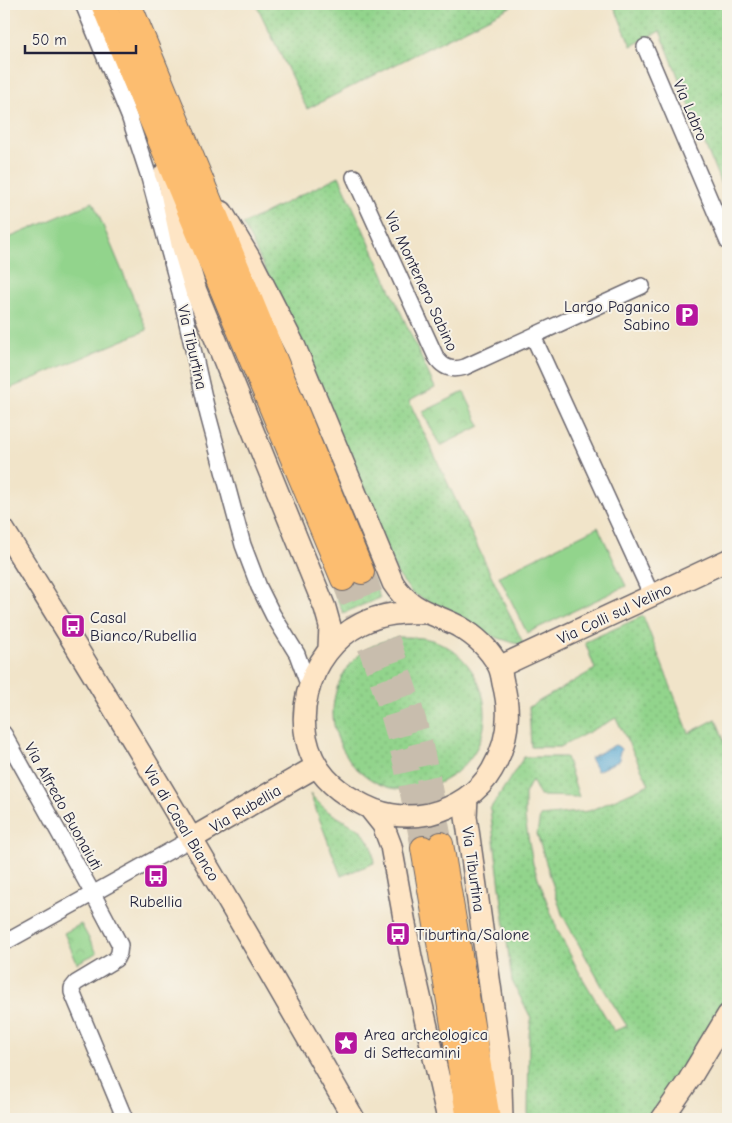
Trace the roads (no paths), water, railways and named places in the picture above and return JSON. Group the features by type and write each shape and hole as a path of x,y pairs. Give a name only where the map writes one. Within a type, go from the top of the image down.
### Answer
{"main road":[{"name":"Via Tiburtina","path":"103,4 352,576 196,170 129,4"},
{"name":"Via Tiburtina","path":"469,1119 432,846 488,1119"}],"street":[{"name":"Via Tiburtina","path":"83,4 128,116 148,174 180,292 206,407 243,544 266,601 299,658 309,687"},
{"name":"Via Labro","path":"645,47 728,242"},
{"name":"Via Tiburtina","path":"128,62 169,183 182,244 196,291 325,608 330,626 329,648"},
{"name":"Via Tiburtina","path":"196,170 242,244 285,324 394,583 401,594 427,613 458,626 472,635 493,657 499,667 508,708 505,742 499,758 480,787 467,798 438,812 421,815 390,815 371,810 342,792 326,778 317,766 311,753 305,731 305,706 315,670 329,648 349,631 369,620 394,613 427,613"},
{"name":"Via Montenero Sabino","path":"354,177 436,357 439,362 449,368 460,369 642,286"},
{"path":"533,336 652,596"},
{"name":"Via di Casal Bianco","path":"4,530 94,674 354,1119"},
{"name":"Via Colli sul Velino","path":"499,667 728,560"},
{"name":"Via Alfredo Buonaiuti","path":"4,734 120,945 119,953 113,961 76,983 72,988 73,996 125,1119"},
{"name":"Via Rubellia","path":"4,943 191,839 317,766"},
{"name":"Via Tiburtina","path":"467,798 466,817 502,1066 502,1119"},
{"name":"Via Tiburtina","path":"371,810 383,825 391,846 415,973 448,1119"},
{"path":"489,980 506,1011 512,1035 515,1064 516,1119"},
{"path":"662,1119 689,1080 728,1016"}],"water":[{"path":"615,745 621,749 620,760 597,771 590,758"}],"tunnel":[{"path":"362,572 395,660 417,729 441,844"},
{"path":"343,579 370,649 397,730 423,848"}],"place":[{"name":"Largo Paganico Sabino","path":"687,315"},
{"name":"Casal Bianco/Rubellia","path":"73,626"},
{"name":"Rubellia","path":"156,876"},
{"name":"Tiburtina/Salone","path":"398,934"},
{"name":"Area archeologica di Settecamini","path":"346,1043"}]}
